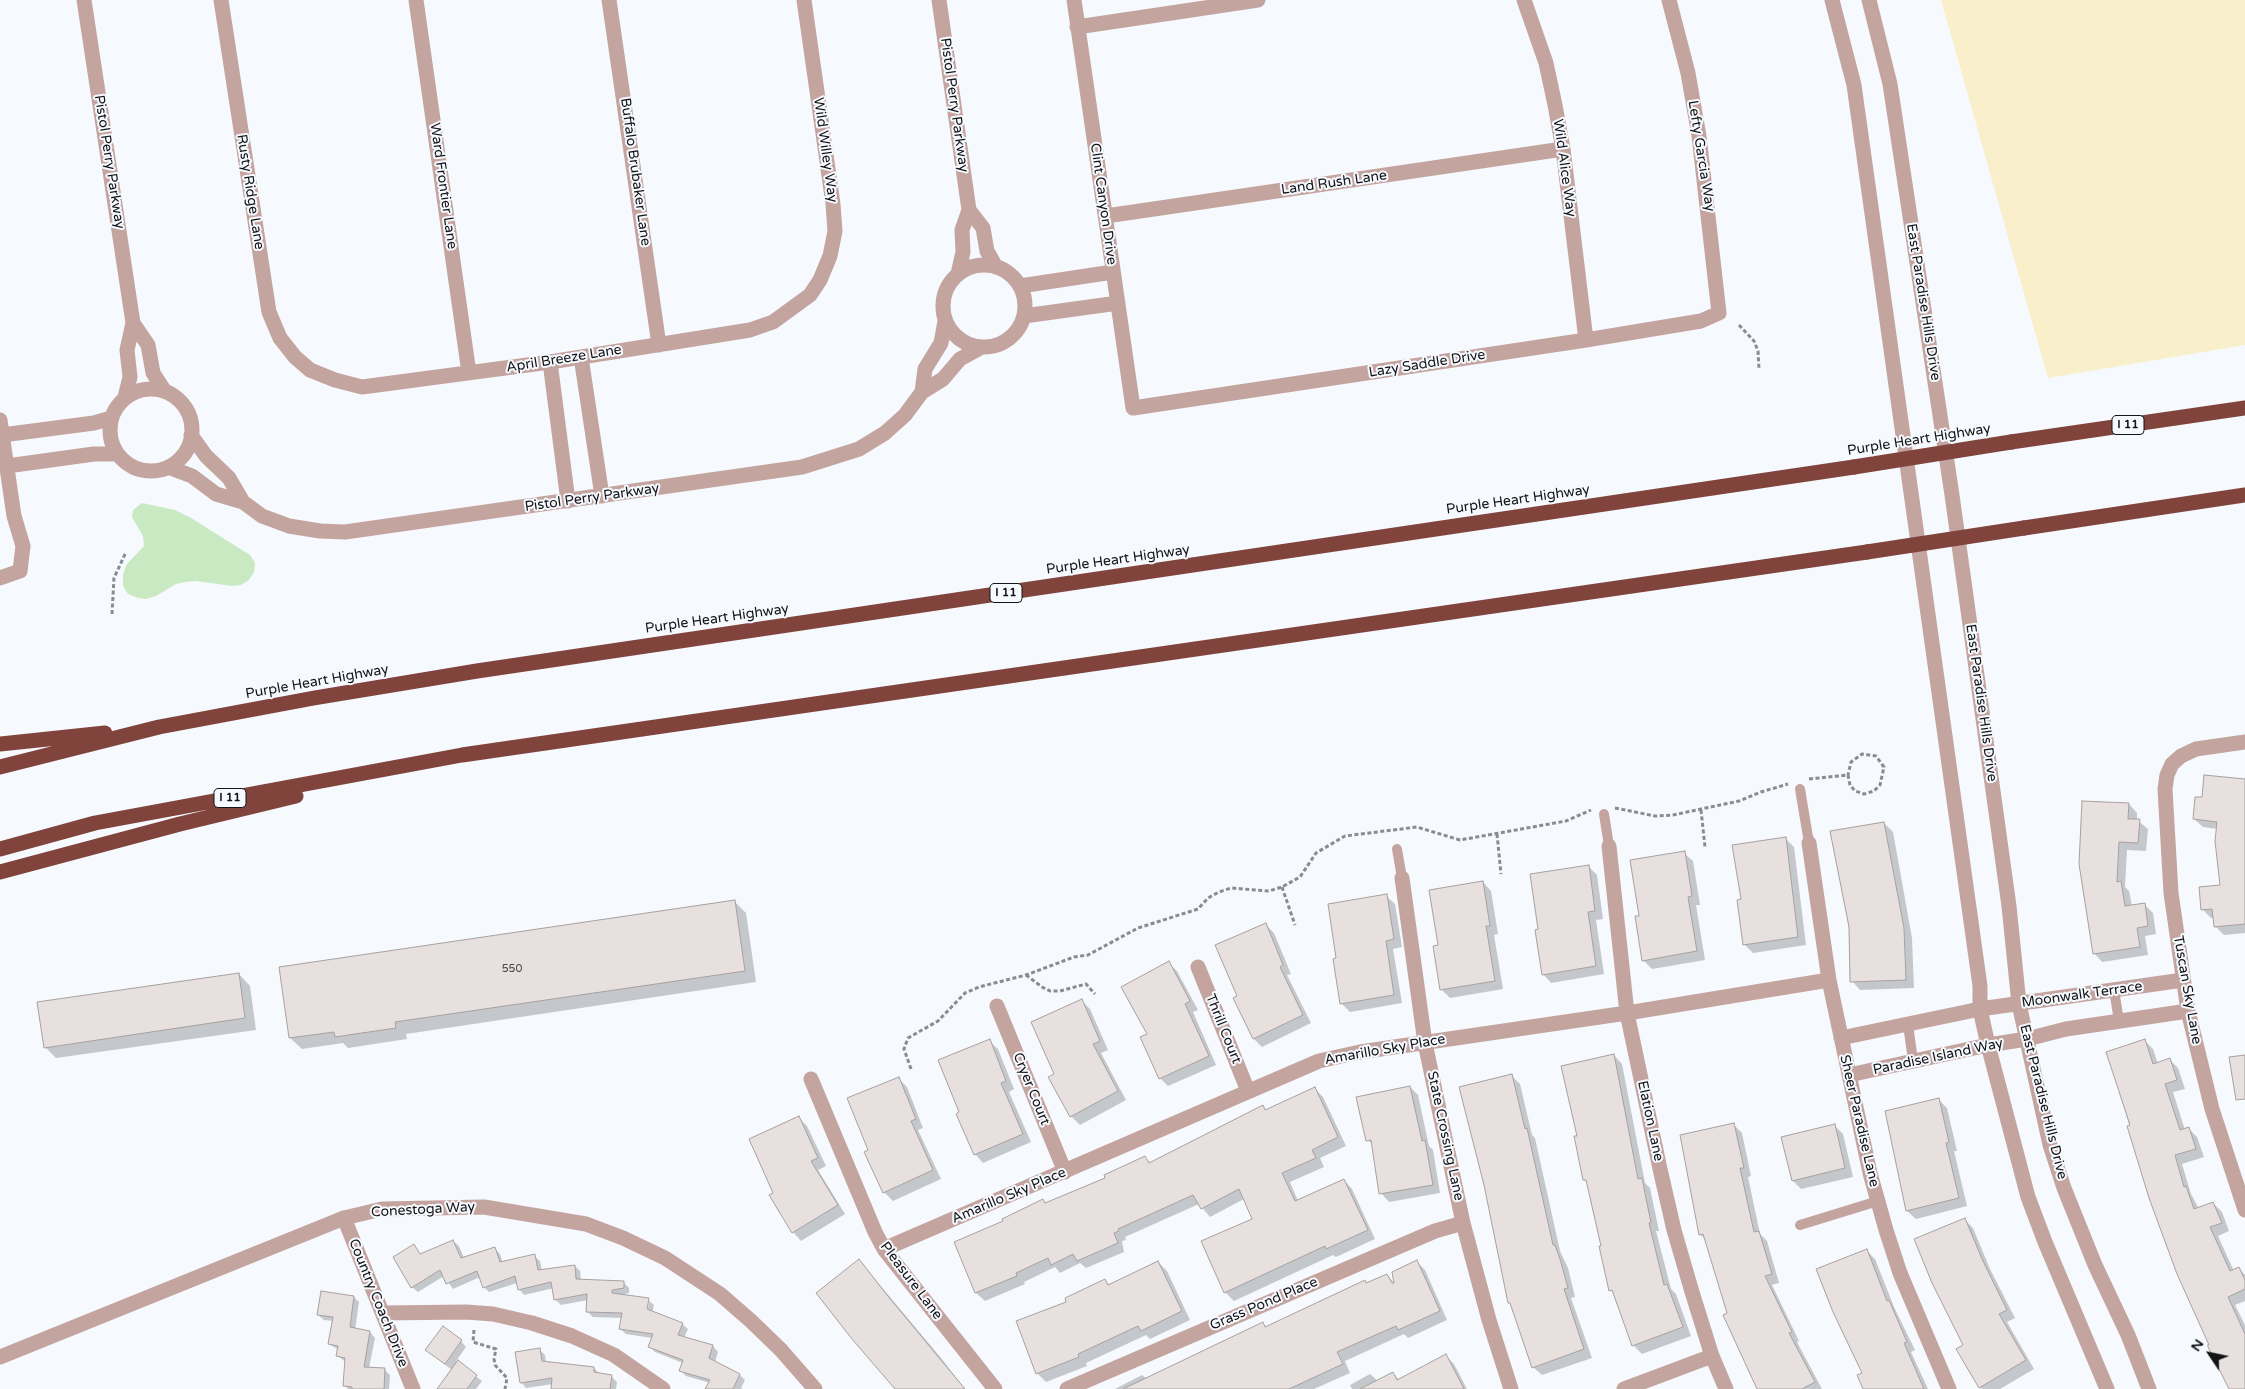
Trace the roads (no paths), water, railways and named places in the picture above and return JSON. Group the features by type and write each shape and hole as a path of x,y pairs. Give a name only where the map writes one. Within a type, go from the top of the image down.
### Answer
{"highway":[{"name":"Purple Heart Highway","path":"0,767 159,727 477,670 2245,408"},
{"name":"I 11","path":"0,849 96,824 462,755 1867,552 2245,495"},
{"path":"0,744 159,727"},
{"path":"0,872 180,824 462,755"}],"street":[{"name":"Pistol Perry Parkway","path":"84,0 133,323 127,350 130,376 125,397"},
{"name":"Rusty Ridge Lane","path":"221,0 270,312 280,338 295,357 310,370"},
{"name":"Ward Frontier Lane","path":"416,0 470,373"},
{"name":"Buffalo Brubaker Lane","path":"609,0 660,344"},
{"name":"Wild Willey Way","path":"804,0 833,204 835,231 830,256 820,280 810,294"},
{"name":"Pistol Perry Parkway","path":"939,0 969,210 962,230 963,252 958,274"},
{"name":"Clint Canyon Drive","path":"1074,0 1133,408"},
{"path":"1077,27 1258,0"},
{"name":"Wild Alice Way","path":"1524,0 1546,63 1563,149 1586,340"},
{"name":"Lefty Garcia Way","path":"1669,0 1688,73 1699,136 1719,313"},
{"path":"1832,0 1854,84 1857,103 1980,986 1980,1009 2028,1197 2107,1389"},
{"name":"East Paradise Hills Drive","path":"1869,0 1890,84 1951,485 2009,906 2019,1004 2050,1145 2064,1188 2128,1335 2149,1389"},
{"name":"Land Rush Lane","path":"1106,216 1563,149"},
{"name":"Pistol Perry Parkway","path":"969,210 984,228 987,252 996,266"},
{"path":"977,265 996,266 1010,274 1020,286 1025,301 1024,316 1014,334 1006,341 982,347 966,343 957,338 945,321 943,301 951,282 958,274 977,265"},
{"path":"1020,286 1113,272"},
{"name":"April Breeze Lane","path":"310,370 335,380 362,387 550,362 750,330 773,322 810,294"},
{"path":"1024,316 1118,303"},
{"name":"Lazy Saddle Drive","path":"1133,408 1586,340 1701,321 1719,313"},
{"name":"Pistol Perry Parkway","path":"922,392 925,369 941,343 945,321"},
{"name":"Pistol Perry Parkway","path":"133,323 148,345 153,373 164,390"},
{"name":"Pistol Perry Parkway","path":"168,467 192,476 216,494 243,502 262,516 289,526 320,531 345,532 802,467 859,449 885,433 904,416 922,392 943,379 960,359 982,347"},
{"path":"581,357 602,496"},
{"path":"550,362 568,501"},
{"path":"142,389 164,390 177,398 189,415 192,435 183,455 168,467 153,471 138,469 128,465 117,454 110,440 111,418 114,410 125,397 142,389"},
{"path":"0,578 20,571 23,546 14,516 1,428 94,423 111,418"},
{"name":"Pistol Perry Parkway","path":"192,435 206,456 229,478 243,502"},
{"path":"7,466 94,454 117,454"},
{"name":"Tuscan Sky Lane","path":"2245,742 2196,749 2181,756 2172,764 2167,775 2165,789 2171,893 2188,1011 2212,1110 2245,1210"},
{"name":"Sheer Paradise Lane","path":"1809,843 1840,1038 1878,1201 1900,1273 1949,1389"},
{"name":"Elation Lane","path":"1609,846 1627,1013 1674,1230 1712,1356 1726,1389"},
{"name":"State Crossing Lane","path":"1402,878 1425,1043 1463,1223 1510,1389"},
{"name":"Thrill Court","path":"1198,967 1248,1091"},
{"name":"Amarillo Sky Place","path":"884,1249 1319,1061 1360,1052 1627,1013 1830,980"},
{"name":"Moonwalk Terrace","path":"1980,1009 2183,980"},
{"name":"Cryer Court","path":"997,1006 1064,1172"},
{"path":"1840,1038 1980,1009"},
{"path":"2027,1039 2066,1029 2188,1011"},
{"name":"Paradise Island Way","path":"1849,1075 1988,1045 2027,1039"},
{"name":"Pleasure Lane","path":"811,1079 884,1249 995,1389"},
{"name":"Conestoga Way","path":"0,1356 344,1218 382,1209 484,1207 586,1224 623,1238 666,1258 720,1294 781,1350 815,1389"},
{"name":"Country Coach Drive","path":"344,1218 413,1389"},
{"name":"Grass Pond Place","path":"1066,1389 1435,1231 1463,1223"},
{"path":"383,1313 466,1312 493,1314 532,1323 572,1336 614,1355 662,1389"},
{"path":"1624,1389 1712,1356"}],"lane":[{"path":"1800,788 1809,843"},
{"path":"1604,814 1609,846"},
{"path":"1397,849 1402,878"},
{"path":"2114,990 2119,1021"},
{"path":"1908,1024 1913,1061"},
{"path":"1800,1225 1878,1201"}]}
